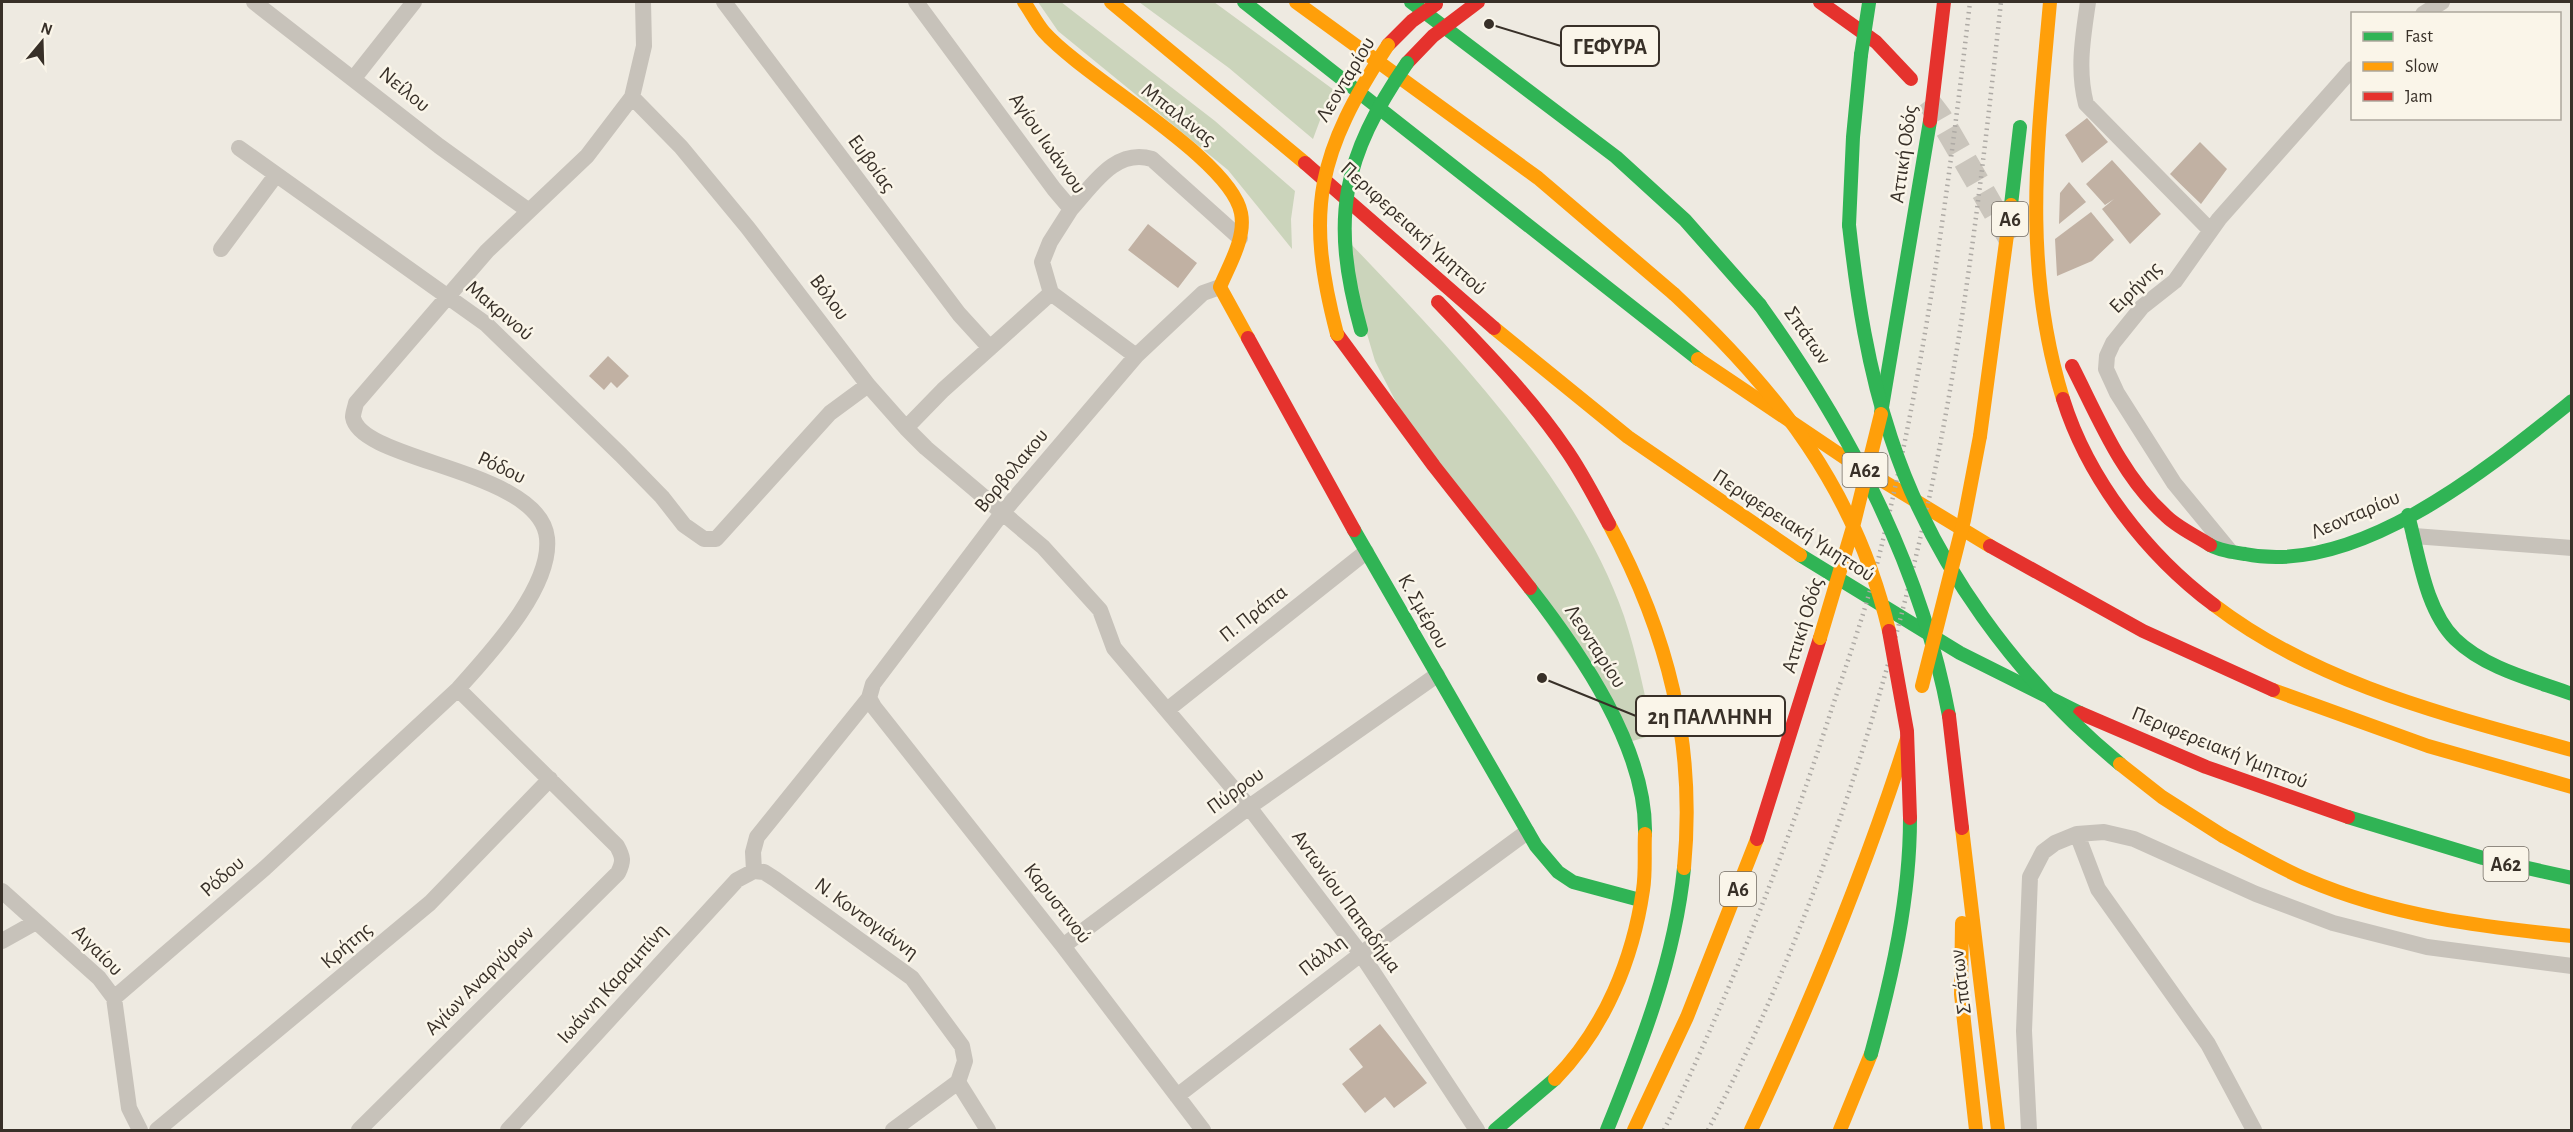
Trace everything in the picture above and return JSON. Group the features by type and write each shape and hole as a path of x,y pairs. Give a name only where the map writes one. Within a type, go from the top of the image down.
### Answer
{"main road":[{"name":"Μπαλάνας","path":"1024,2 1044,32 1060,47 1210,166 1230,187 1241,209 1244,229 1221,287"},
{"name":"Περιφερειακή Υμηττού","path":"1111,2 1304,158 1576,397 1727,507 1812,564 1899,618 1996,672 2140,739 2268,790 2441,849 2571,878"},
{"name":"Α62","path":"1244,2 1714,370 1845,458 2011,559 2143,632 2276,691 2428,746 2571,787"},
{"path":"1296,2 1524,166 1635,258 1725,341 1767,388 1813,450 1848,510 1864,548 1893,647 1910,746 1911,838 1906,903 1897,956 1871,1054 1840,1131"},
{"name":"Σπάτων","path":"1411,2 1570,119 1652,188 1760,304 1818,387 1846,434 1905,566 1936,661 1948,712 1998,1131"},
{"name":"Λεονταρίου","path":"1439,2 1388,45 1367,75 1340,122 1330,148 1322,186 1319,252 1324,291 1337,334 1430,462 1560,625 1591,669 1614,713 1640,786 1647,829 1646,863 1635,935 1623,971 1585,1046 1536,1098 1495,1131"},
{"name":"Λεονταρίου","path":"1384,398 1348,290 1343,255 1344,202 1353,157 1373,111 1407,63 1445,26 1478,2"},
{"path":"1820,2 1876,42 1911,79"},
{"path":"1869,2 1853,137 1849,225 1856,292 1874,378 1902,468 1938,545 1985,620 2032,680 2085,735 2144,784 2223,836 2308,880 2394,909 2479,927 2571,936"},
{"name":"Αττική Οδός","path":"1634,1131 1687,1017 1753,853 1820,638 1881,414 1924,166 1944,2"},
{"path":"2050,2 2037,180 2036,238 2041,315 2063,401 2086,453 2120,512 2155,553 2193,590 2236,622 2291,656 2397,697 2571,750"},
{"path":"1152,33 1297,175 1402,267"},
{"name":"Α6","path":"1751,1131 1821,978 1859,882 1893,785 1919,697 1964,520 1980,436 2004,271 2021,118"},
{"name":"Κ. Σμέρου","path":"1221,287 1366,552 1527,832 1558,873 1573,882 1640,900"},
{"path":"1426,290 1514,381 1564,445 1640,585 1664,650 1678,713 1686,777 1686,847 1677,915 1660,988 1638,1054 1606,1131"},
{"name":"Λεονταρίου","path":"2072,366 2123,461 2155,506 2192,538 2235,555 2279,559 2310,556 2354,541 2408,515 2482,472 2571,401"},
{"path":"2408,515 2439,614 2454,638 2486,659 2571,694"},
{"name":"Σπάτων","path":"1962,828 1961,994 1976,1131"}],"street":[{"name":"Νείλου","path":"254,2 439,146 529,210"},
{"path":"354,78 414,2"},
{"name":"Ρόδου","path":"114,998 265,868 458,689 482,662 536,585 543,567 547,538 540,519 530,506 513,493 397,450 358,427 353,418 356,404 447,296 529,210 587,156 632,97 644,46 643,2"},
{"name":"Ευβοίας","path":"724,2 952,304 990,348"},
{"name":"Αγίου Ιωάννου","path":"916,2 1071,209 1050,242 1041,262 1051,293"},
{"path":"2088,2 2080,59 2080,82 2086,104 2210,230"},
{"path":"2426,12 2442,2"},
{"name":"Ειρήνης","path":"2235,555 2170,477 2116,393 2106,369 2107,356 2113,343 2142,307 2175,281 2210,230 2351,70"},
{"name":"Βόλου","path":"632,97 681,147 748,228 868,386 906,428 926,448 1043,547 1100,610 1114,648 1167,710"},
{"name":"Μακρινού","path":"239,148 486,324 540,374 570,408 662,497 684,525 704,539 716,539 830,413 846,399 868,386"},
{"path":"1071,209 1112,165 1124,158 1139,155 1152,159 1240,238"},
{"path":"221,249 276,175"},
{"name":"Βορβολακου","path":"754,871 753,852 757,837 872,703 873,684 1003,512 1136,356 1203,293 1221,287"},
{"path":"906,428 1051,293 1136,356"},
{"path":"2414,536 2571,548"},
{"name":"Π. Πράπα","path":"1167,710 1366,552"},
{"name":"Πύρρου","path":"1063,946 1249,807 1437,675"},
{"path":"458,689 550,779"},
{"name":"Καρυστινού","path":"872,703 1063,946 1203,1131"},
{"name":"Αντωνίου Παπαδήμα","path":"1167,710 1249,807 1361,954 1477,1131"},
{"name":"Αγίων Αναργύρων","path":"359,1131 618,873 623,857 617,846 550,779"},
{"name":"Κρήτης","path":"157,1131 430,903 550,779"},
{"name":"Πάλλη","path":"1177,1096 1361,954 1527,832"},
{"path":"2029,1131 2024,1031 2030,877 2043,852 2055,843 2077,834 2104,832 2134,839 2256,894 2333,923 2427,947 2571,966"},
{"path":"2077,834 2098,889 2208,1044 2254,1131"},
{"name":"Ν. Koντογιάννη","path":"754,871 764,872 775,879 912,978 962,1046 965,1061 958,1082"},
{"name":"Ιωάννη Καραμπίνη","path":"508,1131 737,880 754,871"},
{"name":"Αιγαίου","path":"2,891 99,978 114,998 129,1108 140,1131"},
{"path":"2,941 36,922"},
{"path":"892,1131 958,1082 988,1131"}],"green space":[{"path":"1038,2 1061,2 1215,121 1295,191 1291,219 1292,249 1228,170 1058,31"},
{"path":"1139,2 1214,2 1334,90 1326,104 1313,139 1229,68"},
{"path":"1349,242 1427,325 1506,416 1542,464 1575,514 1603,565 1624,616 1637,660 1653,735 1629,742 1397,404 1375,361 1362,317"}],"building":[{"path":"2087,118 2108,142 2082,163 2065,135"},
{"path":"2200,142 2227,169 2201,204 2170,174"},
{"path":"2112,160 2161,214 2130,244 2102,209 2114,199 2105,205 2086,184"},
{"path":"2069,182 2086,202 2059,224 2060,193"},
{"path":"2091,212 2114,240 2092,261 2057,276 2055,239"},
{"path":"1148,224 1197,263 1178,288 1128,250"},
{"path":"608,356 629,376 617,388 611,382 604,390 589,376"},
{"path":"1380,1024 1427,1083 1394,1108 1385,1097 1365,1113 1342,1084 1363,1067 1349,1049"}],"tunnel":[{"path":"1927,100 1940,117 2011,240"}],"railway":[{"path":"1664,1130 1712,1027 1756,922 1796,815 1875,572 1907,431 1920,360 1953,146 1970,2"},
{"path":"1708,1130 1776,987 1806,912 1860,758 1904,603 1937,461 1960,331 2001,2"}],"traffic: fast":[{"path":"1244,2 1698,359"},
{"path":"1411,2 1616,157 1685,220 1760,305"},
{"path":"1861,55 1869,3"},
{"path":"1849,225 1853,137 1861,55"},
{"path":"1361,330 1351,290 1346,254 1345,221 1348,190 1368,129 1407,63"},
{"path":"1881,413 1930,121"},
{"path":"2011,205 2020,127"},
{"path":"1849,225 1860,306 1876,386 1908,485 1930,530 1983,617 2014,657 2047,695 2120,764"},
{"path":"1760,305 1823,400 1877,500 1920,605 1949,716"},
{"path":"2210,545 2222,550 2245,554 2288,557 2332,549 2376,533 2420,511 2462,484 2572,401"},
{"path":"2408,515 2430,597 2445,627 2455,639 2496,666 2572,694"},
{"path":"1354,530 1536,846 1558,872 1573,882 1640,900"},
{"path":"1800,555 1960,653 2080,713"},
{"path":"1530,588 1589,672 1623,736 1635,769 1643,802 1645,834"},
{"path":"2348,817 2483,858 2572,878"},
{"path":"1871,1054 1886,996 1903,908 1910,818"},
{"path":"1607,1130 1644,1034 1665,969 1680,902 1684,868"},
{"path":"1495,1130 1555,1079"}],"traffic: slow":[{"path":"1024,2 1044,32 1064,51 1185,144 1212,168 1231,192 1241,213 1241,232 1236,251 1220,287 1248,338"},
{"path":"1111,2 1305,163"},
{"path":"1296,2 1538,178 1674,294"},
{"path":"2050,2 2038,152 2037,250 2050,349 2063,399"},
{"path":"1337,334 1321,251 1320,216 1324,183 1332,151 1346,118 1364,83 1388,45"},
{"path":"1980,436 2011,205"},
{"path":"1674,294 1747,368 1808,446 1834,488 1856,532 1875,580 1889,631"},
{"path":"1494,328 1628,437 1800,555"},
{"path":"1698,359 1845,458 1990,546"},
{"path":"1820,638 1853,527 1881,414"},
{"path":"1922,686 1964,520 1980,436"},
{"path":"1609,524 1630,565 1647,607 1662,648 1673,690 1686,777 1687,822 1684,868"},
{"path":"2214,605 2254,633 2340,677 2431,710 2572,750"},
{"path":"2273,690 2428,746 2572,787"},
{"path":"1751,1130 1795,1034 1835,937 1873,839 1907,739"},
{"path":"2120,764 2162,797 2223,836"},
{"path":"1962,828 1998,1130"},
{"path":"1555,1079 1588,1038 1602,1015 1624,967 1643,890 1645,834"},
{"path":"2223,836 2297,875 2372,903 2471,924 2572,936"},
{"path":"1634,1130 1687,1017 1757,839"},
{"path":"1962,923 1961,994 1976,1130"},
{"path":"1840,1130 1871,1054"}],"traffic: jam":[{"path":"1407,63 1433,36 1478,2"},
{"path":"1820,2 1876,42 1911,79"},
{"path":"1930,121 1944,2"},
{"path":"1388,45 1412,21 1436,4"},
{"path":"1305,163 1494,328"},
{"path":"1438,302 1504,372 1551,428 1577,466 1609,524"},
{"path":"1337,334 1434,466 1530,588"},
{"path":"1248,338 1354,530"},
{"path":"2072,366 2101,425 2135,482 2169,519 2210,545"},
{"path":"2063,399 2088,458 2123,513 2166,563 2214,605"},
{"path":"1990,546 2143,631 2273,690"},
{"path":"1889,631 1907,731 1910,818"},
{"path":"1757,839 1820,638"},
{"path":"2080,713 2206,767 2348,817"},
{"path":"1949,716 1962,828"}],"place":[{"name":"ΓΕΦΥΡΑ","path":"1489,24"},
{"name":"2η ΠΑΛΛΗΝΗ","path":"1542,678"}]}
